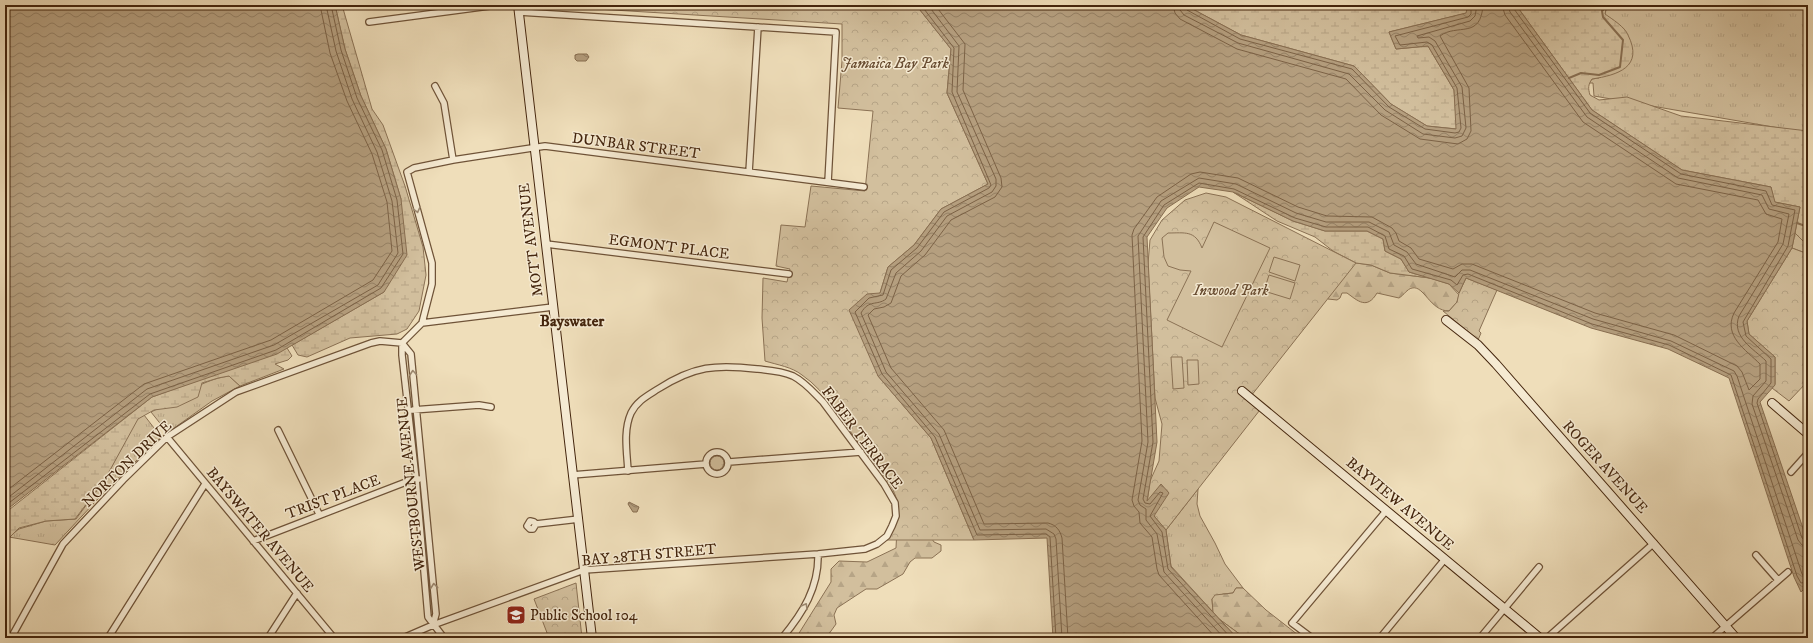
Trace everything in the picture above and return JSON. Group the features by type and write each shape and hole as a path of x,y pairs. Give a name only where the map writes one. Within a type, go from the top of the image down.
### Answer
{"street":[{"path":"369,22 497,5"},
{"path":"519,8 836,32 828,182"},
{"name":"MOTT AVENUE","path":"519,8 592,638"},
{"path":"749,172 758,27"},
{"path":"435,86 444,103 453,160"},
{"name":"DUNBAR STREET","path":"422,323 432,284 432,263 407,172 414,168 453,160 535,149 546,146 864,187"},
{"name":"EGMONT PLACE","path":"546,244 789,274"},
{"path":"402,343 422,323 553,307"},
{"name":"ROGER AVENUE","path":"1446,320 1478,345 1496,364 1736,638"},
{"name":"NORTON DRIVE","path":"11,638 62,544 123,480 168,437 236,392 371,343 380,341 402,343"},
{"name":"WESTBOURNE AVENUE","path":"402,343 411,354 436,614 433,625"},
{"name":"WESTBOURNE AVENUE","path":"402,343 428,617 444,638"},
{"name":"FABER TERRACE","path":"628,471 628,421 637,404 643,398 673,379 692,371 713,367 739,367 769,370 794,376 813,391 823,402 862,452 887,488 896,506 894,521 883,540"},
{"name":"BAYVIEW AVENUE","path":"1242,391 1540,638"},
{"path":"1772,403 1808,434"},
{"path":"409,411 478,405 490,407"},
{"path":"278,430 320,514"},
{"name":"BAYSWATER AVENUE","path":"168,437 205,484 334,638"},
{"path":"716,452 723,453 729,462 726,470 720,474 712,473 707,468 706,464 707,457 716,452"},
{"path":"729,462 862,452"},
{"path":"1791,472 1808,453"},
{"path":"572,475 706,464"},
{"name":"TRIST PLACE","path":"253,541 320,514 416,479 423,479"},
{"path":"108,638 205,484"},
{"path":"1312,638 1292,623 1386,511"},
{"path":"536,524 579,519"},
{"name":"BAY 28TH STREET","path":"402,638 433,625 584,570 818,554 865,549 883,540"},
{"path":"1547,638 1654,543"},
{"path":"782,638 800,614 811,595 816,577 818,554"},
{"path":"1756,555 1778,580"},
{"path":"1380,638 1445,559"},
{"path":"1480,638 1540,567"},
{"path":"1712,638 1788,572"},
{"path":"268,638 297,593"}],"green space":[{"path":"335,5 342,5 372,109 383,125 405,186 423,247 426,275 419,311 407,329 397,334 350,338 307,357 298,355 292,345 384,292 401,199 386,149 361,96 345,49"},
{"name":"Jamaica Bay Park","path":"564,5 916,5 951,49 947,93 988,184 941,209 914,245 888,267 880,293 878,376 931,438 974,540 887,540 896,524 898,515 896,498 888,481 860,445 827,398 811,382 794,370 765,361 762,318 763,278 787,282 790,269 776,266 781,225 805,227 811,186 865,191 873,111 838,108 842,61 842,24 564,7"},
{"path":"1185,5 1468,5 1467,13 1389,32 1396,49 1428,46 1454,90 1457,129 1427,126 1391,104 1354,66 1241,35"},
{"path":"1516,5 1607,5 1605,14 1624,29 1632,46 1633,55 1626,68 1611,75 1592,79 1589,87 1590,95 1599,100 1627,97 1681,116 1808,131 1808,243 1805,243 1795,233 1800,207 1774,202 1771,187 1682,170 1592,110"},
{"path":"1607,5 1808,5 1808,133 1594,96 1593,83 1589,83 1592,79 1599,78"},
{"path":"1233,192 1293,221 1325,231 1367,231 1383,239 1385,251 1401,259 1409,272 1430,278 1390,273 1371,265 1356,263 1333,251 1315,237 1277,221"},
{"name":"Inwood Park","path":"1206,193 1226,197 1356,263 1251,396 1263,406 1166,530 1154,516 1147,503 1150,481 1159,461 1162,424 1155,398 1148,264 1150,240 1162,220 1185,200"},
{"path":"1214,222 1270,248 1222,347 1167,320 1191,271 1180,270 1168,266 1164,257 1162,238 1168,233 1184,233 1193,235 1202,248"},
{"path":"1795,233 1805,243 1808,243 1808,254 1792,248"},
{"path":"1302,241 1356,263 1371,265 1390,273 1430,278 1449,284 1459,295 1457,302 1449,311 1442,310 1416,288 1412,288 1399,298 1377,293 1370,301 1366,303 1359,301 1347,293 1342,293 1340,298 1337,300 1328,299"},
{"path":"1792,248 1808,254 1808,381 1789,401 1772,388 1775,384 1775,357 1749,334 1747,321"},
{"path":"1274,257 1300,265 1295,281 1269,272"},
{"path":"1269,275 1295,283 1290,299 1264,291"},
{"path":"1466,278 1497,290 1479,331 1481,333 1478,340 1443,311 1449,311 1457,302 1459,293"},
{"path":"287,348 292,356 288,360 275,364 284,369 240,386 229,376 202,383 198,397 177,407 154,410 138,419 104,481 75,519 46,521 19,528 5,542 5,513 152,397"},
{"path":"1171,357 1182,357 1184,388 1173,389"},
{"path":"1187,360 1198,360 1199,384 1188,385"},
{"path":"229,376 240,386 212,401 170,431 167,432 151,412 198,386 218,378"},
{"path":"144,415 161,437 109,487 55,545 9,537 19,529 46,521 76,519 104,481 137,419"},
{"path":"714,456 720,456 724,460 724,466 720,470 714,470 710,466 710,460"},
{"path":"1198,489 1197,504 1200,516 1225,564 1243,588 1236,588 1233,593 1223,594 1212,599 1213,612 1171,566 1166,530"},
{"path":"897,528 925,528 934,542 941,545 941,551 932,558 915,558 910,562 903,574 877,589 866,589 837,608 834,615 836,624 826,638 796,638 831,582 831,569 839,561 867,562 896,548"},
{"path":"576,583 582,638 549,638 534,599"},
{"path":"1236,588 1243,588 1266,610 1302,638 1245,638 1219,619 1213,612 1212,599 1215,595 1233,593"},
{"path":"1219,619 1245,638 1237,638"}],"water":[{"path":"5,5 335,5 345,49 361,96 386,149 401,199 407,255 384,292 277,354 152,397 5,511"},
{"path":"916,5 1185,5 1241,35 1354,66 1391,104 1427,126 1456,129 1454,90 1428,46 1396,49 1389,32 1466,13 1468,5 1516,5 1592,110 1682,170 1771,187 1775,202 1800,207 1792,248 1747,321 1749,334 1775,357 1775,385 1760,402 1808,543 1808,585 1801,592 1794,577 1729,378 1668,349 1591,328 1466,278 1459,293 1449,284 1409,272 1401,259 1385,251 1383,239 1367,231 1325,231 1293,221 1233,192 1199,187 1167,208 1147,237 1157,442 1147,501 1161,484 1169,493 1154,516 1166,530 1171,567 1237,638 1053,638 1047,538 974,540 931,438 878,376 849,310 867,294 880,293 888,267 914,245 941,209 988,184 947,93 951,49"},
{"path":"587,54 589,57 586,61 577,61 575,59 575,55"},
{"path":"629,502 639,507 637,512 633,512 628,504"}],"waterway":[{"path":"1569,78 1581,73 1599,75 1620,67 1623,40 1603,17 1602,11 1607,5"},
{"path":"1797,223 1808,227"}],"place":[{"name":"Public School 104","path":"516,615"}],"district":[{"name":"Bayswater","path":"572,321"}]}
